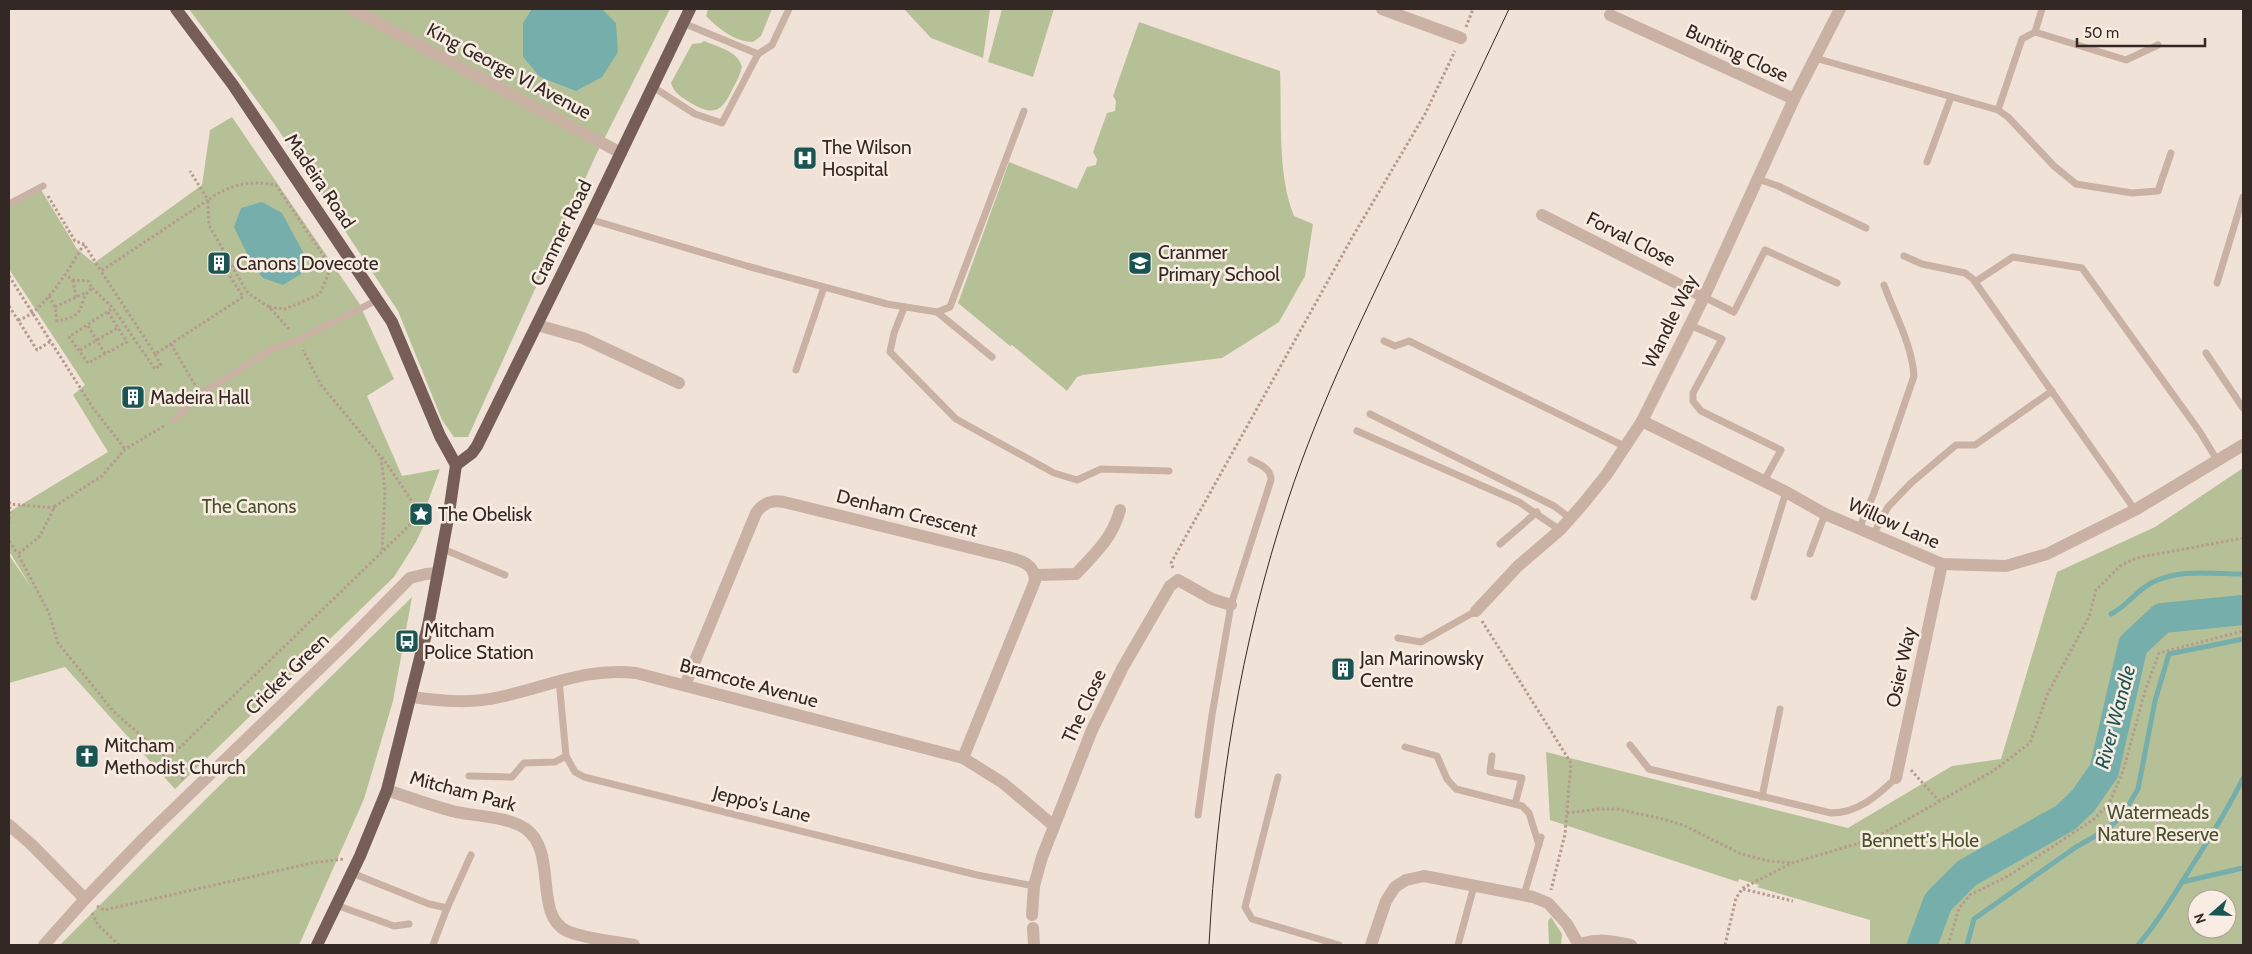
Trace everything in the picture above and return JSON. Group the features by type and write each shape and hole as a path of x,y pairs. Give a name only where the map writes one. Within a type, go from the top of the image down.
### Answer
{"main road":[{"name":"Madeira Road","path":"176,9 233,85 392,322 440,436 456,465"},
{"name":"Cranmer Road","path":"456,465 472,453 477,446 690,9"},
{"path":"317,945 360,856 387,790 412,697 443,549 456,465"}],"street":[{"name":"King George VI Avenue","path":"352,9 621,153"},
{"path":"1382,9 1462,38"},
{"name":"Wandle Way","path":"1476,611 1518,566 1560,530 1599,486 1642,421 1704,297 1794,100 1840,9"},
{"name":"Bunting Close","path":"1610,15 1794,100"},
{"name":"Forval Close","path":"1542,215 1704,297"},
{"path":"537,325 583,338 679,383"},
{"name":"Willow Lane","path":"1642,421 1786,492 1825,514 1942,564 2006,566 2056,550 2135,510 2243,445"},
{"name":"Denham Crescent","path":"685,685 756,513 760,507 771,502 784,502 1008,557 1025,562 1035,575"},
{"path":"963,758 1034,587 1035,575 1076,574 1108,540 1113,532 1120,510"},
{"name":"Osier Way","path":"1896,778 1942,564"},
{"name":"Cricket Green","path":"44,945 85,899 191,792 346,643 410,578 426,574 438,574"},
{"path":"1178,580 1212,599 1231,605"},
{"name":"The Close","path":"1034,945 1034,886 1054,826 1092,730 1123,667 1170,586 1178,580"},
{"name":"Bramcote Avenue","path":"412,697 443,701 481,700 528,690 589,673 613,671 636,673 963,758 1003,783 1054,826"},
{"name":"Mitcham Park","path":"387,790 433,806 509,822 528,830 539,844 543,857 551,910 557,924 569,932 634,945"},
{"path":"9,825 32,845 85,899"},
{"path":"1371,945 1386,901 1395,887 1406,880 1424,876 1524,895 1548,903 1567,924 1580,945 1594,940 1610,940 1631,945"}],"lane":[{"path":"653,87 695,114 722,123 758,54 772,45 789,9"},
{"path":"1998,110 2022,39 2035,32 2042,9"},
{"path":"683,23 758,54"},
{"path":"2035,32 2126,60 2158,45"},
{"path":"1816,58 1998,110 2008,117 2054,166 2076,184 2132,193 2158,191 2171,153"},
{"path":"1926,162 1951,97"},
{"path":"589,219 824,287 904,308 937,312 950,307 1024,111"},
{"path":"1758,179 1778,186 1866,228"},
{"path":"9,204 43,186"},
{"path":"2216,283 2243,197"},
{"path":"1704,297 1734,312 1765,250 1837,283"},
{"path":"1904,256 1922,264 1965,273 1975,282 2135,510"},
{"path":"1975,282 2013,257 2074,265 2082,268 2190,417 2218,460"},
{"path":"1859,529 1874,493 1914,376 1913,363 1908,346 1884,286"},
{"path":"796,370 824,287"},
{"path":"174,420 200,394 272,349 298,340 377,300"},
{"path":"904,308 890,352 956,419 1054,474 1077,480 1100,469 1169,471"},
{"path":"937,312 992,357"},
{"path":"1690,325 1722,339 1693,393 1693,402 1701,411 1781,450 1764,481"},
{"path":"1384,341 1395,346 1408,341 1626,447"},
{"path":"2206,354 2243,408"},
{"path":"1873,535 1888,507 1911,482 1956,445 1975,445 2052,391"},
{"path":"1370,414 1554,506 1570,518"},
{"path":"1357,431 1519,502 1537,512 1560,530"},
{"path":"1198,815 1212,714 1231,605 1271,480 1271,474 1267,469 1251,460"},
{"path":"1754,597 1786,492"},
{"path":"1500,544 1537,512"},
{"path":"1810,554 1825,514"},
{"path":"443,549 506,575"},
{"path":"1398,638 1422,642 1476,611"},
{"path":"469,776 512,777 524,763 555,762 566,756 559,680"},
{"path":"1762,796 1780,709"},
{"path":"1630,745 1649,768 1831,814 1843,813 1876,797 1896,778"},
{"path":"1405,747 1438,756 1446,780 1456,789 1522,806 1529,813 1539,845"},
{"name":"Jeppo's Lane","path":"566,756 575,772 584,777 976,875 1034,886"},
{"path":"1492,756 1490,772 1522,778 1515,804"},
{"path":"1278,777 1245,907 1252,919 1338,945"},
{"path":"1524,895 1541,836"},
{"path":"433,945 471,855"},
{"path":"352,873 429,904 447,908"},
{"path":"1458,945 1474,886"},
{"path":"336,905 394,926 409,924"}],"path":[{"path":"1178,580 1171,563 1353,236 1425,114 1474,9"},
{"path":"190,171 208,200 209,226 248,293 269,307 298,340 321,385 381,457 416,507"},
{"path":"101,271 224,189 257,182 276,186 331,267 320,294 285,309 269,307"},
{"path":"43,186 74,241 84,244 161,365 155,369 113,308 92,288 88,281 73,280 66,275"},
{"path":"18,320 32,312 48,296 66,275 84,244"},
{"path":"228,273 243,297"},
{"path":"9,276 93,408 124,449"},
{"path":"73,280 76,298"},
{"path":"55,307 86,293 92,288"},
{"path":"48,296 55,307 57,321 72,318 82,308 86,293"},
{"path":"155,354 248,293"},
{"path":"9,306 37,350 51,341"},
{"path":"113,308 69,337 88,363 106,355 134,338"},
{"path":"108,312 127,342"},
{"path":"88,325 106,355"},
{"path":"80,350 119,327"},
{"path":"171,344 200,394"},
{"path":"18,554 40,536 55,508 102,476 124,449 174,420"},
{"path":"381,457 385,491 382,552"},
{"path":"9,524 9,503 55,508"},
{"path":"416,507 428,504"},
{"path":"415,520 414,513 416,507"},
{"path":"168,759 415,520"},
{"path":"415,520 424,525"},
{"path":"1725,945 1736,898 1743,888 1792,863 1873,838 1993,771 2030,743 2048,693 2089,616 2096,590 2120,566 2136,558 2243,538"},
{"path":"9,541 18,554 49,613 58,643 114,712 168,759 191,792"},
{"path":"1476,611 1571,763 1565,834 1548,903"},
{"path":"1948,945 1959,908 1970,895 2010,875 2094,819 2109,804 2123,771 2145,691 2159,653 2243,631"},
{"path":"1901,759 1939,802"},
{"path":"1567,813 1617,809 1663,819 1683,825 1741,854 1769,861 1792,863"},
{"path":"85,899 104,910 312,863 360,856"},
{"path":"1743,888 1793,901"},
{"path":"85,899 98,925 119,945"}],"green space":[{"path":"189,9 670,9 595,157 468,437 454,437 442,420 398,311 275,125"},
{"path":"708,9 772,9 761,36 753,42 740,40 722,30 706,16"},
{"path":"904,9 990,9 983,58 931,38"},
{"path":"1002,9 1054,9 1033,77 988,62"},
{"path":"1139,22 1280,71 1285,182 1294,216 1313,224 1305,276 1279,322 1222,358 1083,375 1077,377 1067,391 958,303 1009,162 1077,189 1087,167 1096,165 1097,159 1093,152 1107,113 1115,111 1116,101 1113,96"},
{"path":"704,41 732,53 742,67 729,97 720,108 710,111 680,96 671,83 692,44"},
{"name":"The Canons","path":"232,117 359,303 394,379 367,396 402,476 440,469 427,504 424,525 416,542 394,577 175,789 65,667 9,683 9,555 31,587 9,551 9,512 108,452 73,395 85,385 9,269 9,204 40,188 77,249 94,263 202,185 210,130"},
{"path":"2243,468 2243,945 1870,945 1870,920 1757,887 1759,885 1739,879 1738,882 1550,820 1546,752 1848,828 1952,766 2001,759 2057,572 2155,527"},
{"path":"412,597 393,701 364,799 299,945 60,945 209,796"},
{"path":"1551,917 1562,934 1561,945 1549,945 1548,921"}],"water":[{"path":"532,9 602,9 616,23 618,52 602,77 576,91 540,77 523,57 523,23"},
{"path":"262,202 282,213 304,254 301,274 283,285 263,278 253,266 234,227 241,208"}],"waterway":[{"path":"2111,614 2145,587 2162,578 2196,573 2243,574"},
{"name":"River Wandle","path":"1922,945 1938,902 1967,873 2065,818 2083,801 2104,771 2133,645 2162,618 2243,610"},
{"path":"1967,945 1974,919 2076,847 2106,830 2122,816 2138,789 2155,701 2169,654 2243,639"},
{"path":"2138,945 2172,898 2218,824 2243,778"},
{"path":"2182,882 2243,868"}],"tram line":[{"path":"1209,945 1218,832 1234,720 1244,664 1257,609 1288,500 1315,426 1346,354 1509,9"}],"place":[{"name":"The Wilson Hospital","path":"805,158"},
{"name":"Canons Dovecote","path":"219,263"},
{"name":"Cranmer Primary School","path":"1140,263"},
{"name":"Madeira Hall","path":"133,397"},
{"name":"The Obelisk","path":"421,514"},
{"name":"Mitcham Police Station","path":"407,641"},
{"name":"Jan Marinowsky Centre","path":"1343,669"},
{"name":"Mitcham Methodist Church","path":"87,756"}],"park label":[{"name":"Watermeads Nature Reserve","path":"2158,823"},
{"name":"Bennett's Hole","path":"1920,840"}]}
